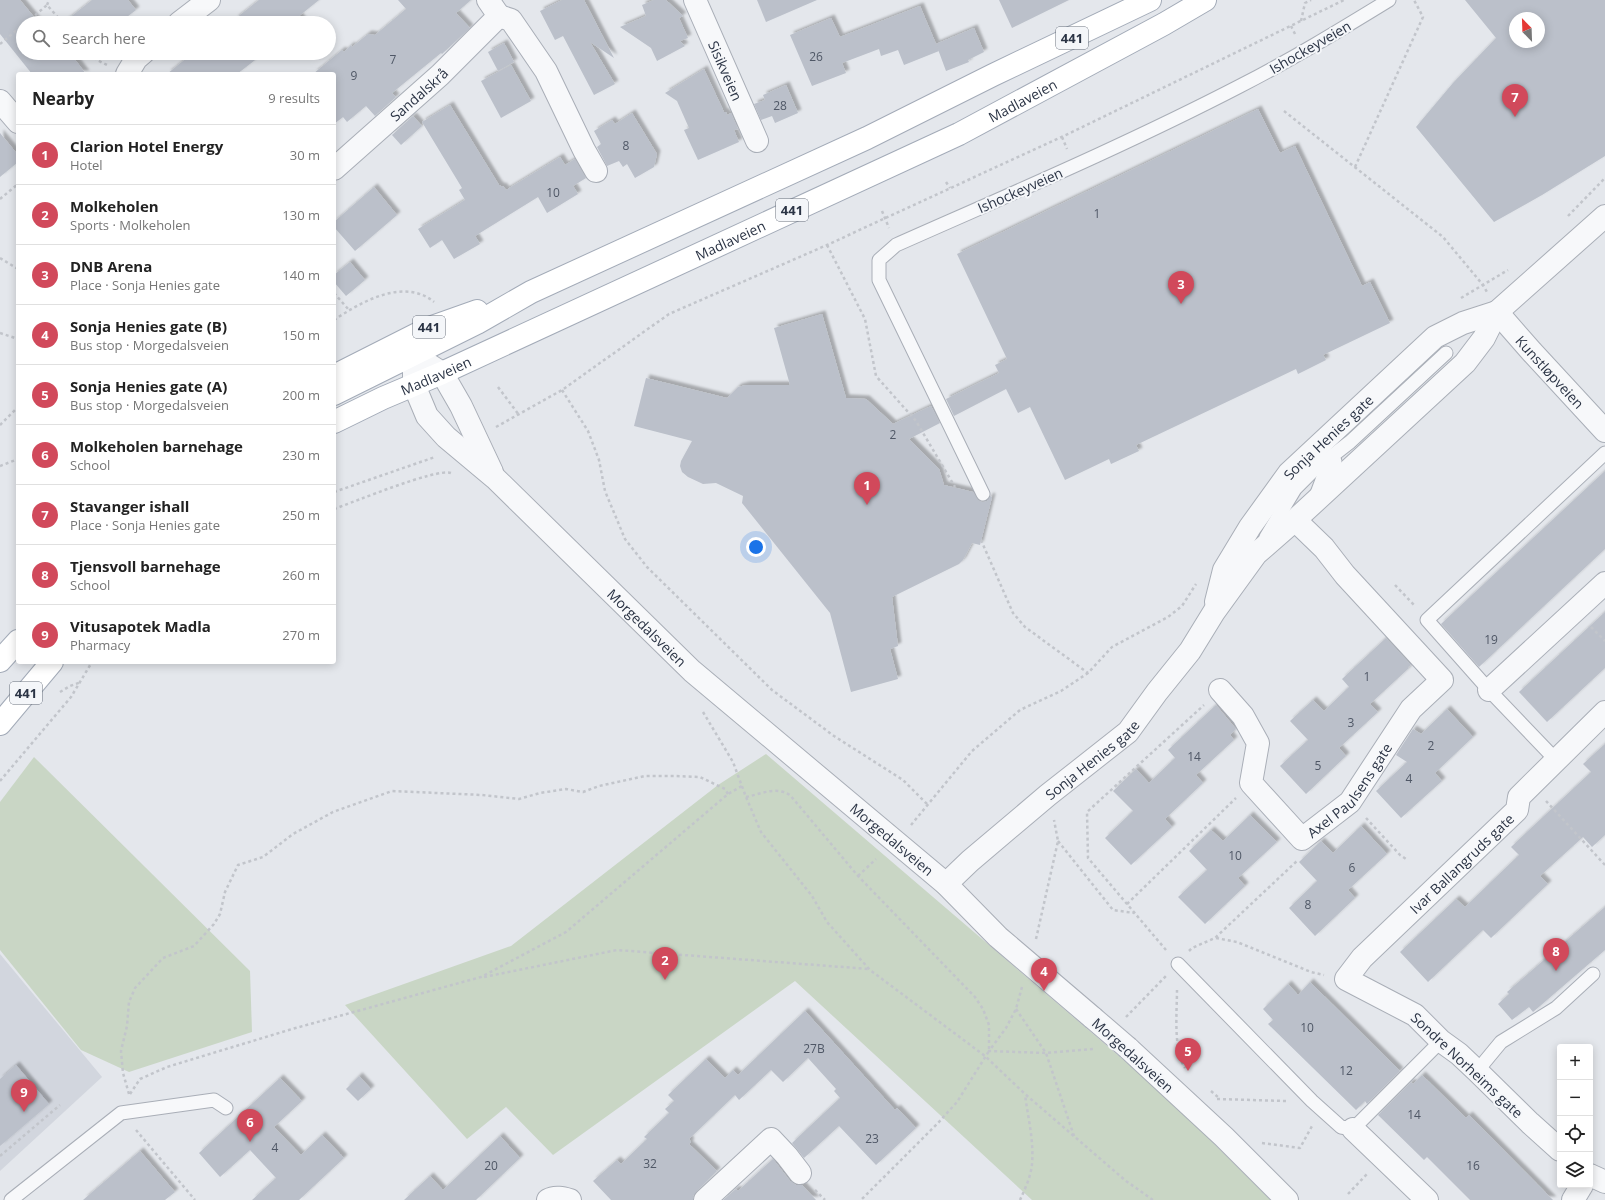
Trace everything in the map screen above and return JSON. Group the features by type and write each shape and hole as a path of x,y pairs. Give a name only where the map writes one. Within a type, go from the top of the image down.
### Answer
{"main road":[{"name":"Madlaveien","path":"336,375 429,328 531,292 867,138 1150,0"},
{"name":"Madlaveien","path":"336,421 376,401 442,373 959,134 1205,0"},
{"name":"Madlaveien","path":"336,393 477,324 531,292"},
{"path":"0,661 16,643"},
{"name":"441","path":"0,724 50,664"}],"street":[{"path":"188,16 209,0"},
{"name":"Sisikveien","path":"695,0 757,141"},
{"name":"Sandalskrå","path":"336,167 440,75 494,8 511,20 546,71 584,150 596,171"},
{"path":"128,72 135,60"},
{"path":"0,101 16,120"},
{"name":"Sonja Henies gate","path":"946,884 970,861 1048,795 1128,732 1157,692 1190,651 1214,612 1256,554 1295,520 1465,363 1484,338 1497,312 1605,216"},
{"name":"Sonja Henies gate","path":"1214,612 1224,570 1250,527 1289,473 1435,337 1463,323 1497,312"},
{"name":"Kunstløpveien","path":"1497,312 1605,430"},
{"name":"Morgedalsveien","path":"414,355 442,373 496,478"},
{"name":"Morgedalsveien","path":"414,355 414,385 427,416 446,437 496,478 692,671 946,884 998,937 1128,1048 1224,1138 1287,1200"},
{"name":"Axel Paulsens gate","path":"1251,783 1302,839 1350,802 1411,709 1442,680 1345,575 1324,548 1295,520"},
{"path":"1489,690 1605,583"},
{"path":"1220,690 1243,716 1258,743 1251,783"},
{"name":"Ivar Ballangruds gate","path":"1346,979 1362,958 1517,810 1519,797 1530,784 1605,712"},
{"name":"Sondre Norheims gate","path":"1346,979 1415,1015 1441,1041 1459,1054 1557,1147"},
{"path":"1353,1129 1427,1200"},
{"path":"705,1200 771,1140 788,1156 800,1173"},
{"path":"1593,1177 1605,1182"},
{"path":"1573,1200 1580,1188"},
{"path":"548,1200 551,1198 570,1200"}],"lane":[{"name":"Ishockeyveien","path":"983,494 879,280 879,260 896,245 1075,166 1240,86 1305,51 1389,0"},
{"path":"1256,554 1294,489 1314,470 1350,442 1446,353"},
{"path":"1312,504 1325,472 1350,442"},
{"path":"1556,760 1489,690 1427,620 1605,454"},
{"path":"1178,964 1312,1101 1341,1127 1353,1129 1441,1041"},
{"path":"1477,1071 1501,1042 1556,1008 1593,974"},
{"path":"11,1200 121,1113 214,1100 226,1108"}],"path":[{"path":"35,16 47,6 49,0"},
{"path":"1301,21 1305,3 1311,0"},
{"path":"494,428 562,390 669,314 827,245 1070,134 1344,0"},
{"path":"1355,167 1423,17 1414,0"},
{"path":"47,6 56,16"},
{"path":"0,44 16,31"},
{"path":"1284,110 1443,238 1483,285 1492,298 1497,312"},
{"path":"1566,218 1605,178"},
{"path":"946,182 950,188"},
{"path":"0,199 16,186"},
{"path":"827,245 865,319 876,376 916,421 955,488"},
{"path":"0,258 16,267"},
{"path":"1456,301 1514,266"},
{"path":"336,319 349,310 383,295 408,291 430,298 438,306"},
{"path":"336,295 349,310"},
{"path":"0,333 16,338"},
{"path":"498,387 519,415"},
{"path":"562,390 588,431 599,460 605,491 625,538 647,567 772,690 834,736 903,780 928,805"},
{"path":"0,425 16,409"},
{"path":"336,491 436,456"},
{"path":"0,466 16,460"},
{"path":"336,508 426,476 446,471 453,473"},
{"path":"981,540 1013,613 1025,627 1088,672"},
{"path":"1396,585 1427,620"},
{"path":"909,828 972,752 1020,710 1061,691 1088,672 1104,656"},
{"path":"0,781 71,697 91,664"},
{"path":"60,692 82,681"},
{"path":"1178,964 1088,858 1088,812 1220,690"},
{"path":"701,709 733,762 761,832 812,896 827,922 870,970 985,1056 1025,1094 1126,1181 1153,1200"},
{"path":"129,1094 123,1073 121,1051 127,1026 129,1002 135,988 163,958 194,946 214,924 220,914 225,892 238,865 263,857 293,834 333,812 392,790 482,795 519,799 540,793 566,789 583,792 599,786 645,776 700,777 725,789 728,794"},
{"path":"1127,904 1251,783"},
{"path":"1530,784 1605,865"},
{"path":"481,978 566,932 728,794 742,786"},
{"path":"746,797 775,790 783,791 790,795 858,876 975,997 983,1009 989,1025 989,1051"},
{"path":"1034,945 1058,841 1048,795"},
{"path":"1350,802 1400,855 1406,859"},
{"path":"1188,1071 1179,1051 1177,1020 1178,964 1192,948 1215,938 1300,858 1302,839"},
{"path":"1058,841 1113,910 1135,913"},
{"path":"858,876 876,859"},
{"path":"1215,938 1237,942 1311,972 1346,979"},
{"path":"195,1200 121,1113 129,1094 140,1079 166,1067 292,1029 481,978 617,950 870,970"},
{"path":"861,1200 911,1152 952,1107 985,1056 1002,1036 1016,1009 1022,987"},
{"path":"1016,1009 1046,1053 1074,1136"},
{"path":"989,1051 1046,1053"},
{"path":"1020,1200 1032,1165 1030,1130 1025,1094"},
{"path":"1220,1099 1235,1101 1312,1101 1312,1127 1300,1148"},
{"path":"0,1156 60,1105"},
{"path":"1348,1194 1382,1157"}],"shaded area":[{"path":"0,954 102,1077 0,1171"}],"green space":[{"path":"766,754 1168,1098 1271,1200 1032,1200 795,981 553,1155 506,1107 467,1139 345,1005 511,946 718,785"},
{"path":"34,757 250,971 252,1032 129,1072 81,1050 0,950 0,802"}],"building":[{"path":"0,0 20,0 33,16 16,16 16,54 0,34"},
{"path":"92,0 128,0 136,10 128,16 72,16"},
{"path":"259,0 319,0 299,16 239,16"},
{"path":"398,0 471,0 456,13 470,28 442,54 441,53 392,93 396,97 375,116 366,106 347,122 343,117 336,122 336,72 315,72 330,60 336,60 336,55 342,50 344,52 351,45 352,47 368,34 375,35 406,9"},
{"path":"562,0 584,0 614,58 590,42 615,84 594,95 563,36 555,40 540,11"},
{"path":"654,0 666,0 683,16 679,18 688,38 680,41 685,46 657,61 651,48 620,27 646,16 642,5"},
{"path":"757,0 817,0 766,22"},
{"path":"999,0 1069,0 1012,28"},
{"path":"1465,0 1605,0 1605,156 1542,195 1494,222 1416,127 1453,83 1496,38"},
{"path":"920,6 939,51 904,65 898,50 881,56 879,49 842,63 846,73 812,86 790,35 831,18 840,37"},
{"path":"974,28 984,52 968,60 969,62 946,71 936,44"},
{"path":"504,43 514,62 498,71 488,52"},
{"path":"21,60 75,60 84,72 30,72"},
{"path":"184,60 255,60 240,72 169,72"},
{"path":"511,65 531,101 501,118 481,81"},
{"path":"704,69 724,112 726,112 727,115 731,113 738,129 734,130 739,142 698,160 684,130 689,128 677,101 665,93"},
{"path":"786,85 798,113 775,123 772,116 761,120 754,104 765,100 763,95"},
{"path":"450,105 501,187 503,186 506,190 560,157 565,165 575,159 586,178 573,186 578,194 547,213 538,197 475,236 480,244 454,259 442,240 430,248 418,229 465,200 459,190 462,188 422,122"},
{"path":"1258,109 1280,153 1295,146 1362,286 1370,282 1390,323 1323,355 1326,360 1298,374 1296,369 1136,445 1139,451 1111,464 1109,459 1065,480 1030,407 1018,413 1006,389 954,416 946,399 999,373 995,365 1007,359 957,254"},
{"path":"632,113 657,154 654,167 635,178 627,164 623,167 619,161 607,166 597,147 601,144 594,131 612,120 615,124"},
{"path":"413,116 422,126 401,145 392,135"},
{"path":"0,133 16,153 16,164 0,177"},
{"path":"374,187 397,215 355,251 336,229 336,220"},
{"path":"350,262 365,280 346,296 336,284 336,273"},
{"path":"822,314 846,398 866,399 893,424 931,406 940,423 909,439 939,469 944,485 973,492 978,500 982,502 987,501 990,496 992,497 980,545 972,543 963,560 959,564 892,597 898,646 890,649 898,679 851,692 830,613 742,503 743,496 716,483 703,484 688,477 682,472 680,466 681,461 692,441 634,426 646,378 727,398 738,387 746,385 790,385 774,328"},
{"path":"1605,471 1605,549 1479,667 1441,624"},
{"path":"1605,612 1605,668 1547,722 1519,692"},
{"path":"1386,638 1411,665 1370,704 1378,712 1339,748 1346,756 1306,794 1280,766 1308,740 1290,721 1313,700 1324,711 1349,687 1342,679"},
{"path":"1216,705 1236,729 1230,735 1234,740 1196,775 1203,783 1165,819 1172,827 1131,865 1105,838 1133,811 1113,791 1136,769 1149,783 1175,758 1168,750"},
{"path":"1447,709 1473,737 1435,773 1442,781 1401,818 1376,791 1407,762 1396,755 1413,729 1421,734"},
{"path":"1605,744 1605,835 1592,847 1583,837 1540,876 1548,884 1491,938 1483,930 1428,982 1400,952 1456,899 1465,907 1519,855 1511,847 1591,772 1583,764"},
{"path":"1250,815 1277,842 1238,878 1245,886 1205,924 1178,897 1207,870 1189,851 1211,830 1223,841"},
{"path":"1361,826 1387,854 1348,890 1355,898 1315,936 1289,908 1317,881 1299,862 1321,841 1333,853"},
{"path":"1605,907 1605,950 1533,1012 1529,1007 1512,1020 1498,1004 1509,994 1507,992"},
{"path":"1310,982 1400,1071 1367,1104 1365,1101 1356,1110 1268,1024 1273,1020 1263,1009 1288,984 1298,995"},
{"path":"805,1011 895,1110 897,1108 916,1128 876,1165 839,1126 804,1158 792,1143 840,1098 834,1091 836,1089 808,1058 783,1082 771,1070 739,1100 735,1095 689,1139 691,1142 689,1144 717,1171 697,1191 693,1196 693,1200 611,1200 593,1181 617,1160 621,1164 647,1139 644,1137 669,1113 665,1109 674,1101 668,1095 706,1059 725,1078 733,1070 738,1075"},
{"path":"16,1065 49,1104 0,1146 0,1079"},
{"path":"1422,1075 1466,1118 1469,1115 1553,1200 1470,1200 1427,1157 1424,1160 1378,1115 1411,1082 1413,1084"},
{"path":"359,1076 371,1089 358,1101 346,1089"},
{"path":"280,1078 302,1101 274,1127 301,1155 322,1135 344,1158 299,1200 252,1200 276,1178 250,1150 220,1177 199,1153"},
{"path":"500,1136 520,1158 476,1200 404,1200 430,1176 443,1190"},
{"path":"140,1151 175,1192 165,1200 83,1200"},
{"path":"773,1159 790,1181 796,1185 802,1185 816,1200 723,1200 736,1189 738,1191"}],"place":[{"name":"Stavanger ishall","path":"1515,117"},
{"name":"DNB Arena","path":"1181,304"},
{"name":"Clarion Hotel Energy","path":"867,505"},
{"name":"Tjensvoll barnehage","path":"1556,971"},
{"name":"Molkeholen","path":"665,980"},
{"name":"Sonja Henies gate (B)","path":"1044,991"},
{"name":"Sonja Henies gate (A)","path":"1188,1071"},
{"name":"Vitusapotek Madla","path":"24,1112"},
{"name":"Molkeholen barnehage","path":"250,1142"}]}
